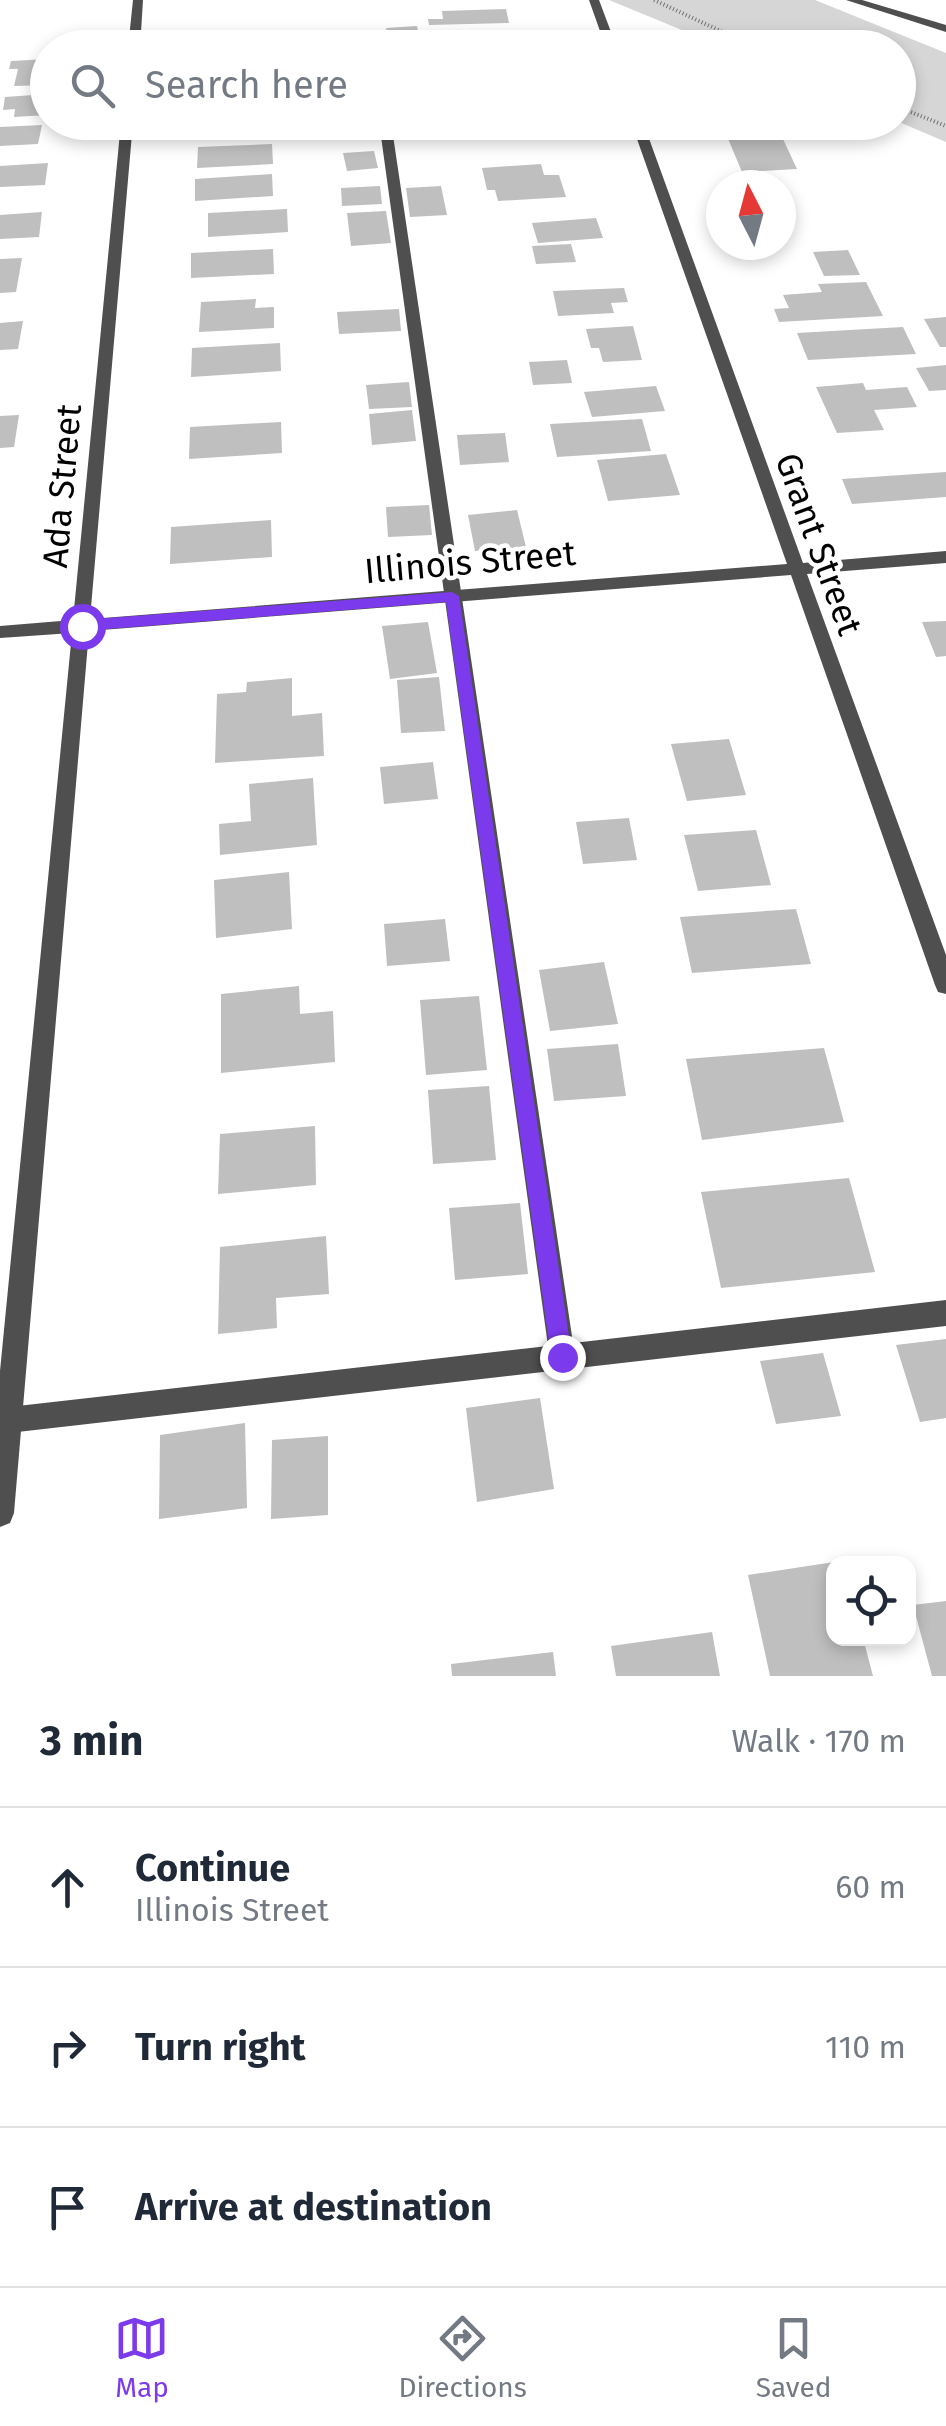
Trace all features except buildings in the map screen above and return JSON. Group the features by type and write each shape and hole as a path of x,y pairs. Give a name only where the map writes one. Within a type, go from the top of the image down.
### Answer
{"street":[{"path":"135,30 138,0"},
{"path":"594,0 605,30"},
{"path":"851,0 946,29"},
{"name":"Ada Street","path":"0,1513 4,1421 125,140"},
{"path":"387,140 562,1357"},
{"name":"Grant Street","path":"644,140 946,985"},
{"name":"Illinois Street","path":"0,632 946,557"},
{"path":"4,1421 946,1313"}],"path":[{"path":"654,0 718,30"},
{"path":"916,114 946,126"}],"shaded area":[{"path":"609,0 815,0 889,30 682,30"},
{"path":"916,41 946,53 946,142 916,129"}],"route":[{"path":"82,626 452,596 562,1357"}]}
